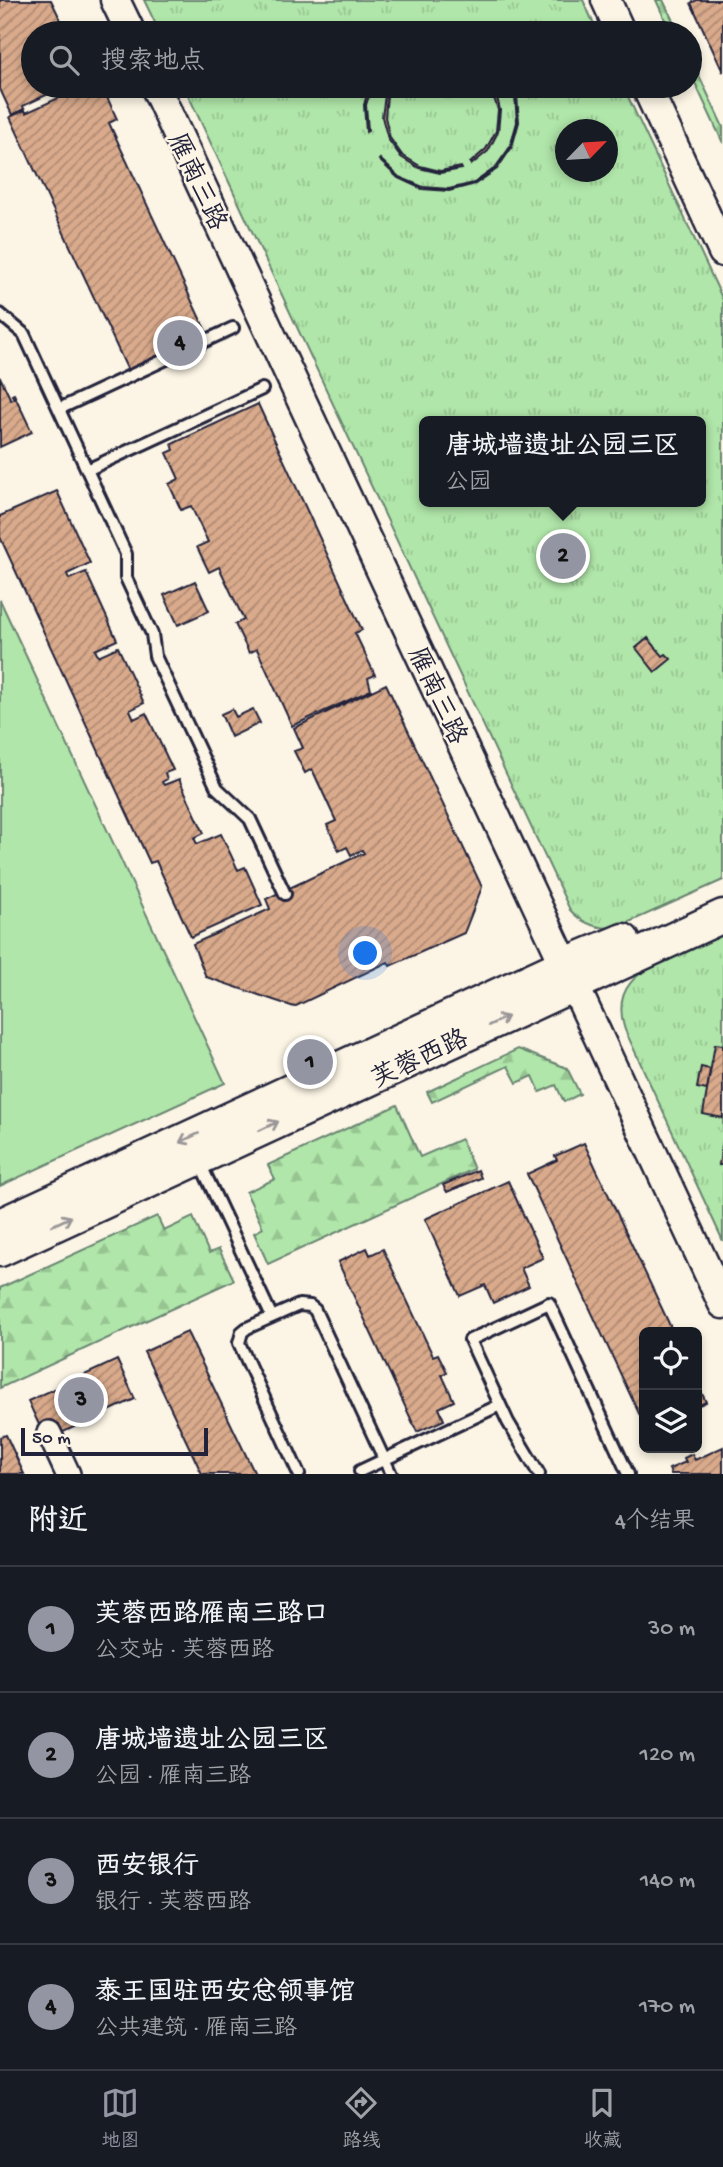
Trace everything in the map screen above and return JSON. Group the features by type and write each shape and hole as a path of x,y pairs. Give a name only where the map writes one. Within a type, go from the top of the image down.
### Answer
{"main road":[{"name":"芙蓉西路","path":"0,1250 198,1159 570,975 723,895"},
{"name":"芙蓉西路","path":"0,1225 570,975 723,916"}],"street":[{"path":"115,0 125,21"},
{"path":"606,0 616,21"},
{"name":"雁南三路","path":"161,98 723,1304"},
{"path":"652,98 723,252"},
{"path":"49,1433 68,1474"}],"lane":[{"path":"0,314 24,334 126,554 126,578 152,634 155,656 216,788 250,820 285,894"},
{"path":"59,409 233,328"},
{"path":"87,470 262,389"},
{"path":"198,1159 272,1317"},
{"path":"539,1474 500,1405 470,1340 549,1303 628,1474"},
{"path":"299,1474 239,1343 242,1332 299,1305 310,1306 315,1310 391,1474"},
{"path":"360,1471 500,1405"}],"green space":[{"path":"144,0 583,0 593,21 154,21"},
{"path":"656,0 663,0 673,21 666,21"},
{"path":"702,82 723,127 723,143 702,98"},
{"path":"190,98 629,98 723,300 723,880 618,927 592,925 570,910"},
{"path":"0,600 225,1083 0,1186"},
{"path":"723,933 723,1241 625,1030 622,1003 631,983 648,968"},
{"path":"518,1049 567,1068 580,1094 564,1102 556,1085 540,1092 533,1076 517,1083 508,1066 432,1102 427,1092"},
{"path":"397,1105 420,1157 461,1139 474,1169 268,1264 254,1233 263,1228 246,1192 275,1179 268,1165"},
{"path":"157,1216 164,1231 193,1217 209,1253 219,1249 234,1280 0,1388 0,1288"}],"building":[{"path":"0,0 51,0 61,21 21,21 21,98 40,98 12,115 0,89"},
{"path":"697,0 723,0 723,72 702,27 702,21 699,21 691,3"},
{"path":"59,98 107,98 117,119 109,123 209,338 205,340 208,346 159,368 156,363 130,375 10,117 25,110 26,113"},
{"path":"368,98 366,132 364,105"},
{"path":"385,98 387,98 385,117 390,138 402,155 420,166 440,171 462,169 440,173 419,168 401,157 388,139 382,117"},
{"path":"494,98 497,98 500,110 498,132 488,151 471,165 486,149 496,131 498,110"},
{"path":"515,98 519,122 512,147 497,169 475,184 449,191 422,189 398,178 379,160 399,177 423,187 449,189 474,183 495,168 510,147 517,122"},
{"path":"0,377 11,400 14,399 14,394 32,432 0,447"},
{"path":"258,404 362,630 355,633 375,675 368,678 371,690 292,726 257,649 249,653 235,624 244,620 219,567 209,572 197,547 208,542 191,506 181,510 169,484 179,479 167,453 174,450 172,444"},
{"path":"57,491 90,563 67,574 69,579 86,572 117,640 95,650 98,656 118,647 144,703 130,710 134,719 146,713 173,770 165,773 167,779 162,782 164,785 179,779 204,833 194,838 197,844 221,834 238,870 245,867 262,905 191,937 156,861 150,863 0,537 0,516"},
{"path":"195,581 209,611 178,625 164,595"},
{"path":"648,638 663,656 666,654 671,659 655,672 636,648"},
{"path":"386,684 482,887 464,933 390,966 388,962 294,1007 206,977 193,944 270,909 266,899 364,853 362,850 351,855 347,847 339,851 327,825 336,821 312,769 305,773 294,751 303,748 294,728"},
{"path":"232,709 236,717 253,709 260,723 231,737 221,714"},
{"path":"715,1044 723,1045 723,1118 703,1114"},
{"path":"701,1067 710,1069 707,1090 697,1088"},
{"path":"723,1140 723,1165 719,1165"},
{"path":"584,1143 671,1327 639,1327 639,1414 527,1174 557,1160 555,1156"},
{"path":"478,1170 481,1178 447,1192 443,1185"},
{"path":"508,1181 543,1258 521,1268 529,1286 493,1303 485,1285 460,1296 425,1219"},
{"path":"367,1248 370,1255 383,1249 433,1356 438,1354 447,1372 442,1375 454,1401 439,1408 444,1420 417,1432 338,1262"},
{"path":"187,1332 255,1474 202,1474 144,1352"},
{"path":"117,1360 135,1399 46,1440 28,1401"},
{"path":"6,1435 24,1474 0,1474 0,1437"},
{"path":"723,1447 723,1474 671,1474 669,1469 686,1462 684,1458 692,1454 695,1460"}],"place":[{"name":"泰王国驻西安总领事馆","path":"180,343"},
{"name":"唐城墙遗址公园三区","path":"563,556"},
{"name":"芙蓉西路雁南三路口","path":"310,1062"},
{"name":"西安银行","path":"81,1400"}]}
